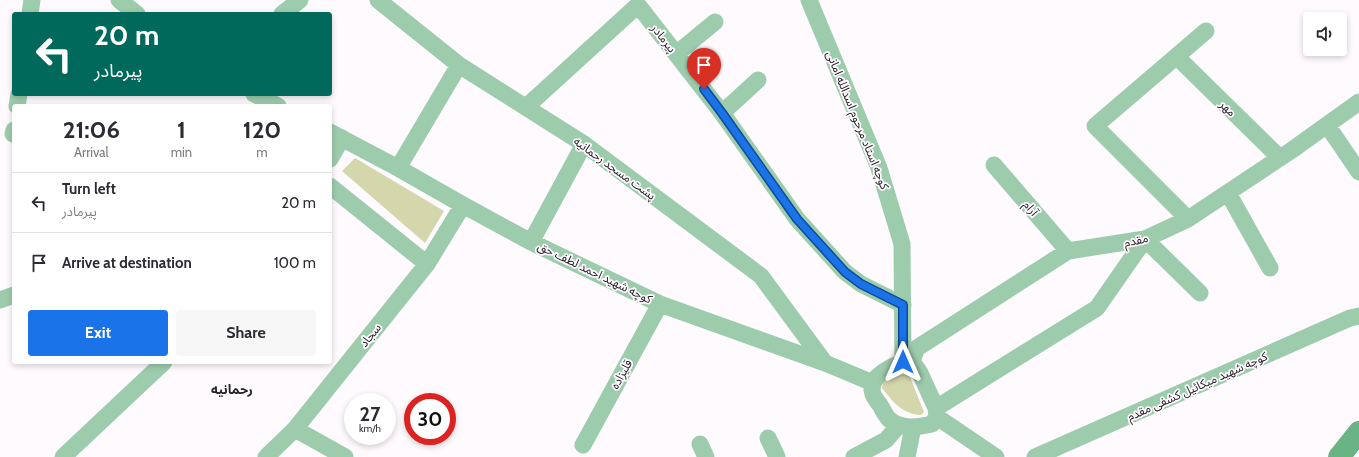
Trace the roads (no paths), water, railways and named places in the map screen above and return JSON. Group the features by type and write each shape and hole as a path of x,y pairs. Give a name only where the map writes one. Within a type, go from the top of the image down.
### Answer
{"main road":[{"path":"1339,457 1359,432"}],"street":[{"path":"30,12 32,0"},
{"path":"119,0 134,12"},
{"path":"285,12 300,0"},
{"name":"پشت مسجد رحمانیه","path":"378,0 459,65 584,144 761,276 825,363"},
{"name":"کوچه استاد مرحوم اسدالله امانی","path":"810,0 879,168 902,244 903,305 907,362"},
{"name":"پیرمادر","path":"526,107 638,4 722,113 797,219 845,272 861,284 903,305"},
{"path":"676,54 715,22"},
{"path":"1188,219 1095,126 1177,58 1206,31"},
{"name":"مهر","path":"1177,58 1280,158"},
{"path":"398,168 459,65"},
{"path":"722,113 758,80"},
{"path":"258,96 274,104"},
{"name":"مقدم","path":"907,362 917,348 1068,252 1145,239 1188,219 1280,158 1359,102"},
{"path":"1327,125 1359,172"},
{"path":"332,151 336,135"},
{"name":"کوچه شهید احمد لطف حق","path":"336,135 531,242 660,304 825,363 873,383"},
{"path":"531,242 584,144"},
{"name":"آرام","path":"994,165 1068,252"},
{"path":"332,188 427,264"},
{"path":"1228,193 1270,268"},
{"name":"سجاد","path":"266,457 295,429 427,264 463,205"},
{"path":"996,457 937,413 916,367 907,362 878,375 872,386 873,395 890,420 906,426 932,424 937,413 1097,308 1145,239 1200,293"},
{"path":"0,300 12,296"},
{"name":"قلیزاده","path":"583,445 660,304"},
{"name":"کوچه شهید میکائیل کشفی مقدم","path":"1035,457 1350,318 1359,316"},
{"path":"64,457 162,364"},
{"path":"854,457 886,440 906,426"},
{"path":"906,426 907,457"},
{"path":"295,429 345,457"},
{"path":"768,438 777,457"}],"district":[{"name":"رحمانیه","path":"232,389"}]}
